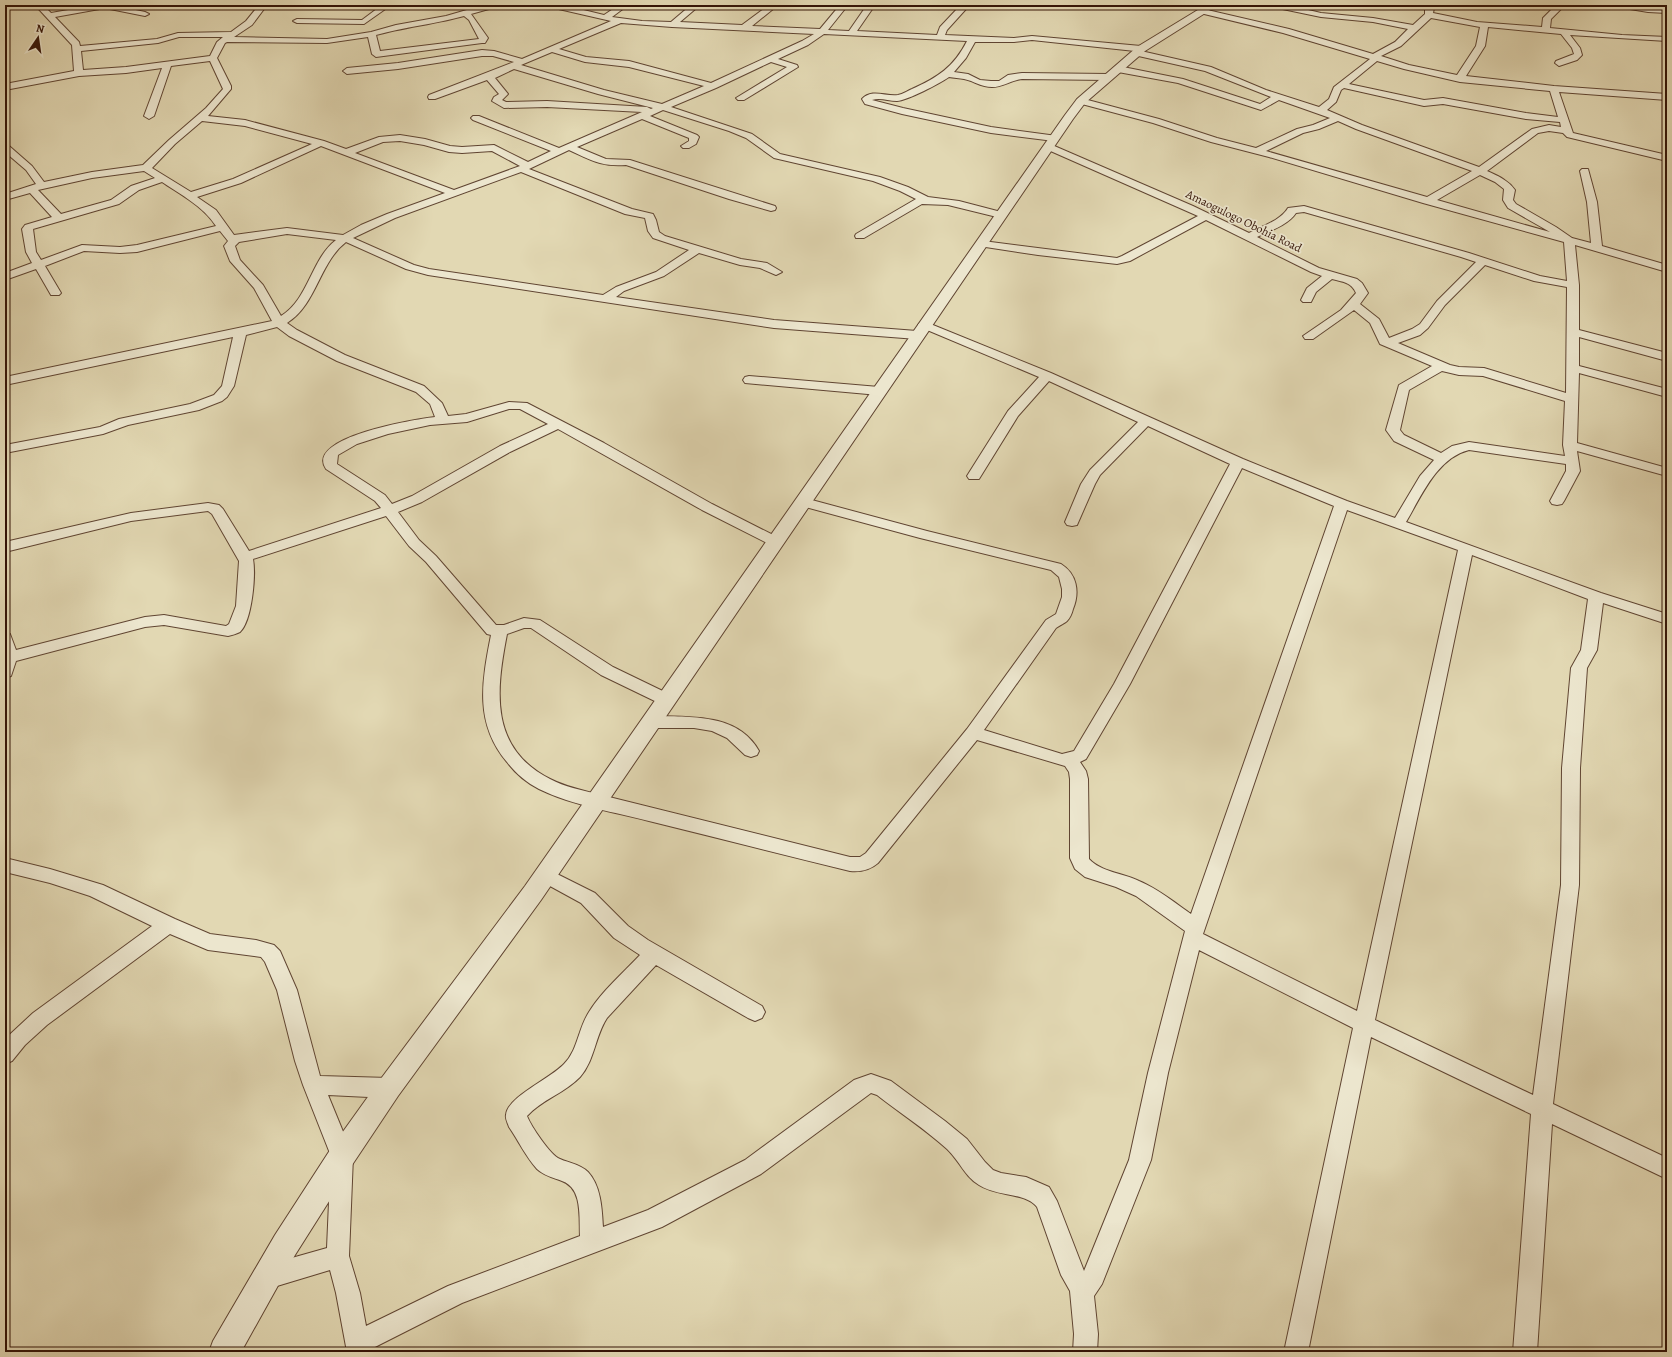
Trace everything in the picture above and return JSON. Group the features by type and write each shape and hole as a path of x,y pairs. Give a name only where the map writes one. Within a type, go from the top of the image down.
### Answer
{"street":[{"path":"39,5 74,41 77,49 79,73"},
{"path":"5,87 79,73 126,70 213,58 221,42 249,23 263,5"},
{"path":"297,21 364,22 387,5"},
{"path":"77,49 158,41 178,35 228,36 316,42 372,34 396,26 447,18 492,5"},
{"path":"553,5 605,18 672,25 940,38 1014,40 1032,38 1139,51 1193,72 1321,111 1480,171 1508,187 1510,190 1508,200 1512,206 1552,229 1569,241 1573,285 1573,368 1570,445 1573,471 1557,501"},
{"path":"605,18 624,5"},
{"path":"672,25 696,5"},
{"path":"744,28 774,5"},
{"path":"5,381 279,323 290,316 301,304 329,254 336,245 345,238 365,227 385,219 525,167 559,151 713,86 805,42 822,32 844,5"},
{"path":"851,34 871,5"},
{"path":"940,38 943,28 962,9 956,5"},
{"path":"1276,5 1321,15 1373,20 1416,28"},
{"path":"1321,111 1333,100 1337,89 1384,50 1398,44 1402,38 1416,28 1429,15 1430,8 1426,5"},
{"path":"1546,29 1547,18 1561,5"},
{"path":"1618,5 1648,10 1667,11"},
{"path":"50,16 105,6 145,14"},
{"path":"224,1352 285,1245 342,1156 389,1088 545,875 597,801 804,502 920,330 983,244 1001,214 1051,143 1081,101 1113,73 1157,38 1208,8 1407,67 1460,79 1554,89 1667,97"},
{"path":"372,34 376,54 482,41 484,38 472,19 466,13"},
{"path":"1429,15 1463,22 1622,37 1667,39"},
{"path":"432,97 554,50 618,20"},
{"path":"1460,79 1462,72 1478,50 1485,24"},
{"path":"1559,62 1574,58 1578,55 1576,48 1563,31"},
{"path":"947,74 962,58 972,39"},
{"path":"554,50 585,59 629,64 713,86"},
{"path":"347,71 398,66 482,53 494,54 518,64 601,92 732,128 749,136 777,156 876,178 924,199 946,202 1001,214"},
{"path":"146,168 151,160 209,110 227,89 227,86 213,58"},
{"path":"741,98 794,68 792,65 770,59"},
{"path":"149,116 168,64"},
{"path":"1180,81 1193,72"},
{"path":"947,74 968,77 978,82 1001,84 1011,77 1113,73 1180,81 1261,107 1278,97"},
{"name":"Amaogulogo Obohia Road","path":"947,74 933,84 907,96 893,98 875,96 867,99 868,102 902,111 1051,143 1308,266 1353,281 1358,285 1362,293 1358,300 1353,304"},
{"path":"492,75 490,78 504,94 496,101 504,105 547,104 660,109"},
{"path":"1343,85 1431,104 1443,101 1526,116 1565,120"},
{"path":"1554,89 1565,120 1567,131"},
{"path":"1081,101 1667,269"},
{"path":"643,116 694,137 693,142 686,146"},
{"path":"200,118 245,123 321,143 454,193"},
{"path":"476,118 559,151"},
{"path":"1258,151 1300,131 1316,127 1338,118"},
{"path":"1428,201 1480,171 1535,131 1549,128 1567,131 1575,137 1667,158"},
{"path":"348,152 382,139 400,138 425,142 449,149 462,150 494,148 525,167 567,186 629,212 649,216 652,220 652,231 661,238 740,262 763,265 776,272"},
{"path":"189,196 237,181 321,143"},
{"path":"5,147 29,168 41,185"},
{"path":"569,147 604,162 628,162 771,208"},
{"path":"5,197 41,185 95,174 146,168 212,212 230,238 236,240 287,231 345,238 410,267 428,272 774,324 920,330 1047,376 1238,462 1342,504 1596,596 1667,619"},
{"path":"1585,171 1592,202 1597,248"},
{"path":"55,293 31,252 27,229 35,224 115,202 135,188 162,179"},
{"path":"30,188 59,218"},
{"path":"860,236 924,199"},
{"path":"1250,237 1281,221 1289,215 1292,210 1304,209 1538,279 1573,285"},
{"path":"983,244 1117,261 1126,259 1206,216"},
{"path":"5,277 82,248 91,247 118,250 134,249 223,227"},
{"path":"236,240 229,246 236,261 253,278 279,323 293,333 341,358 420,389 431,397 438,406 442,415 442,418 439,420"},
{"path":"605,299 620,289 660,274 697,249"},
{"path":"1388,343 1416,332 1424,326 1441,303 1482,261"},
{"path":"1307,300 1311,290 1331,274"},
{"path":"1309,336 1353,304 1375,321 1381,338 1388,343 1441,366 1459,370 1484,372 1571,399"},
{"path":"5,448 103,430 124,422 194,407 218,398 223,394 228,386 240,332"},
{"path":"1572,332 1667,357"},
{"path":"1441,366 1403,388 1393,430 1399,438 1443,459"},
{"path":"1573,368 1667,393"},
{"path":"974,476 1013,414 1047,376"},
{"path":"749,380 879,391"},
{"path":"667,700 607,671 535,624 523,623 508,630 492,630 437,565 414,543 380,498 331,466 330,459 333,452 339,446 361,437 379,432 439,420 467,418 496,409 518,405 523,406 599,446 707,507 776,542"},
{"path":"1072,522 1088,484 1095,473 1146,421"},
{"path":"245,557 390,510 418,499 505,449 557,425"},
{"path":"1570,445 1667,472"},
{"path":"1398,524 1434,467 1458,448 1469,446 1571,461"},
{"path":"973,733 1062,760 1069,760 1080,755 1122,684 1238,462"},
{"path":"500,631 492,673 491,707 496,729 510,754 519,766 532,776 555,788 597,801 850,864 866,864 973,733 1051,624 1062,617 1070,586 1066,574 1056,567 926,536 804,502"},
{"path":"1081,1287 1086,1287 1094,1276 1140,1160 1158,1073 1194,933 1342,504"},
{"path":"5,547 120,518 169,510 208,506 214,508 218,512 245,557 246,586 244,606 238,623 234,628 228,631 164,620 145,622 10,657"},
{"path":"1296,1352 1364,1024 1466,548"},
{"path":"1525,1352 1542,1109 1570,884 1571,768 1579,668 1589,650 1596,596"},
{"path":"5,638 10,657 5,672"},
{"path":"652,722 706,724 718,726 733,733 751,751"},
{"path":"1069,760 1077,771 1079,779 1079,858 1080,863 1091,871 1122,881 1145,892 1194,933 1364,1024 1667,1169"},
{"path":"5,865 50,876 96,890 168,925 208,942 256,948 267,951 273,957 287,990 305,1061 313,1085 342,1156 338,1256 359,1348 456,1294 654,1219 753,1167 861,1087 871,1083 884,1088 954,1142 985,1177 1005,1185 1029,1188 1040,1192 1046,1201 1073,1275 1081,1287 1086,1334 1085,1352"},
{"path":"545,875 588,898 621,932 654,954 755,1012"},
{"path":"5,1056 14,1042 25,1030 100,973 168,925"},
{"path":"592,1243 588,1195 585,1185 581,1179 573,1174 548,1165 544,1161 517,1120 516,1115 518,1110 523,1105 562,1079 576,1066 583,1054 589,1028 600,1013 654,954"},
{"path":"313,1085 389,1088"},
{"path":"267,1277 338,1256"}]}
